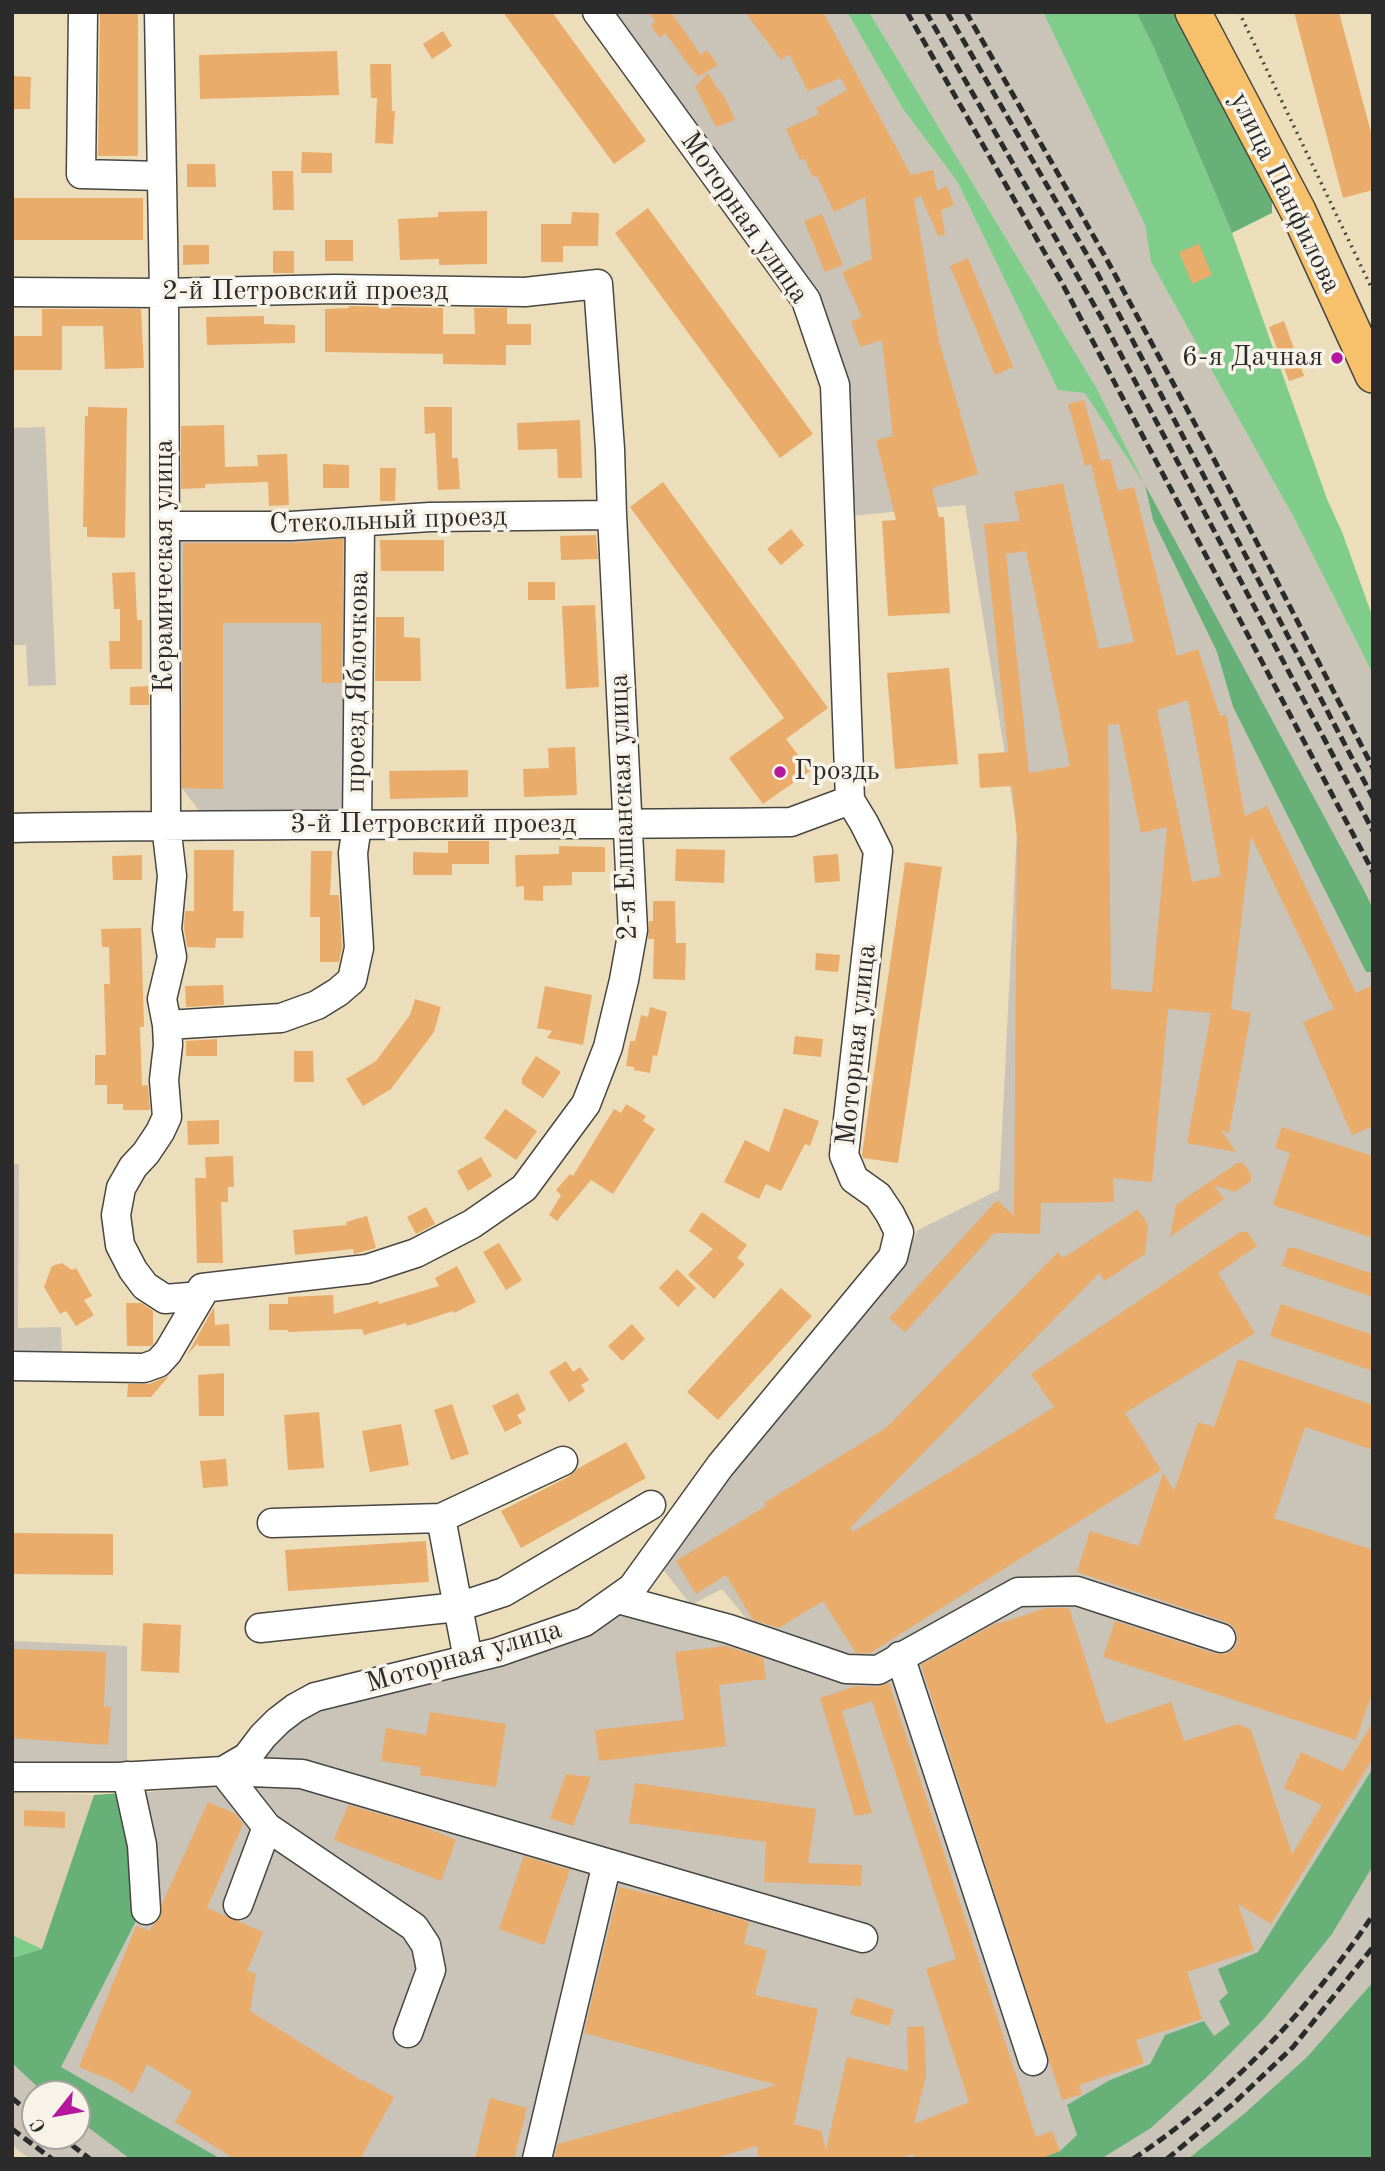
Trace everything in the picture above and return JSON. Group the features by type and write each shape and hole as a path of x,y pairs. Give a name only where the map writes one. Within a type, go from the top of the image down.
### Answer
{"main road":[{"name":"улица Панфилова","path":"1194,12 1298,211 1373,375"}],"street":[{"path":"83,12 82,174 161,176"},
{"name":"Керамическая улица","path":"159,12 164,293 166,825 172,876 167,929 172,957 162,999 167,1025 163,1080 167,1117 160,1132 133,1167 121,1188 116,1215 120,1245 145,1286 165,1298 201,1296"},
{"name":"Моторная улица","path":"223,1771 247,1757 262,1736 278,1721 315,1697 498,1652 584,1622 632,1588 720,1466 893,1257 899,1232 878,1196 854,1179 844,1155 878,851 850,800 835,385 806,300 597,12"},
{"name":"2-й Петровский проезд","path":"12,292 164,293 335,289 525,292 598,284"},
{"name":"2-я Елшанская улица","path":"201,1296 202,1288 367,1269 415,1253 472,1224 524,1188 586,1104 608,1047 633,930 610,449 598,284"},
{"name":"Стекольный проезд","path":"165,526 291,526 430,517 612,515"},
{"name":"проезд Яблочкова","path":"167,1025 281,1018 317,1005 352,980 359,948 353,853 357,826 360,522"},
{"name":"3-й Петровский проезд","path":"12,828 791,822 850,800"},
{"path":"12,1366 144,1368 158,1363 168,1352 201,1296"},
{"path":"272,1523 441,1518 563,1461"},
{"path":"260,1628 458,1607 505,1592 651,1505"},
{"path":"441,1518 468,1659"},
{"path":"618,1599 729,1629 846,1669 878,1670 1018,1592 1077,1591 1221,1638"},
{"path":"900,1656 1033,2061"},
{"path":"223,1771 267,1827 414,1927 426,1945 431,1970 408,2033"},
{"path":"12,1777 127,1776 223,1771 302,1774 863,1938"},
{"path":"127,1776 142,1844 146,1910"},
{"path":"238,1905 267,1827"},
{"path":"537,2159 607,1863"}],"path":[{"path":"1239,12 1373,290"}],"shaded area":[{"path":"611,12 847,12 903,109 957,181 1058,390 1085,392 1141,477 1096,387 869,12 1043,12 1145,225 1151,262 1293,516 1373,674 1373,909 1146,489 1153,520 1217,652 1233,707 1366,972 1373,972 1373,1768 1258,1952 1219,1969 1228,1993 1219,2001 1230,2024 1214,2036 1165,2035 1150,2064 1110,2080 1077,2135 1060,2151 1039,2159 221,2159 91,2085 91,2080 83,2080 60,2067 137,1919 142,1793 220,1784 296,1720 322,1707 492,1668 597,1632 627,1605 669,1628 763,1639 722,1589 691,1605 662,1568 755,1438 901,1265 918,1230 999,1190 1017,830 965,505 850,516 842,380"},
{"path":"45,427 56,685 28,686 26,645 12,645 12,428"},
{"path":"351,529 349,810 203,816 182,788 177,535"},
{"path":"12,1164 19,1164 18,1328 61,1327 62,1353 12,1352"},
{"path":"12,1641 127,1646 127,1765 12,1764"},
{"path":"12,1792 94,1795 42,1949 12,1935"},
{"path":"1373,1866 1373,1982 1307,2057 1245,2113 1188,2159 1101,2159 1151,2128 1205,2079 1264,2019 1332,1934"},
{"path":"12,2063 30,2080 21,2080 21,2150 91,2150 91,2130 130,2159 30,2159 12,2144"}],"green space":[{"path":"847,12 869,12 1096,387 1145,485 1085,393 1058,390 957,181 903,109"},
{"path":"1043,12 1136,12 1154,48 1232,233 1327,499 1373,618 1373,674 1293,516 1151,262 1145,225"},
{"path":"1136,12 1174,12 1272,187 1272,213 1232,233 1154,48"},
{"path":"1145,485 1373,909 1373,972 1366,972 1233,707 1217,652 1153,520"},
{"path":"1373,1768 1373,1866 1332,1934 1264,2019 1205,2079 1151,2128 1101,2159 1039,2159 1060,2151 1077,2135 1067,2105 1110,2080 1150,2064 1165,2035 1204,2021 1214,2036 1230,2024 1219,2001 1228,1993 1218,1969 1258,1952"},
{"path":"122,1793 137,1919 61,2067 84,2080 30,2080 12,2063 12,1958 42,1949 94,1795"},
{"path":"12,1935 42,1949 12,1958"},
{"path":"1373,1982 1373,2159 1188,2159 1245,2113 1307,2057"},
{"path":"91,2084 221,2159 130,2159 91,2130"}],"building":[{"path":"100,12 138,12 138,156 98,156"},
{"path":"503,12 552,12 646,141 614,164"},
{"path":"648,12 671,12 701,55 707,50 718,65 698,77 665,33 660,38 651,26 655,21"},
{"path":"745,12 823,12 911,175 933,170 937,191 947,186 954,205 941,210 945,234 938,236 921,196 914,199 939,341 978,474 932,488 939,517 944,517 950,613 888,616 882,521 896,520 876,440 893,436 882,340 860,347 851,321 862,317 842,272 872,259 865,197 834,212 817,176 813,177 804,158 800,160 786,129 819,114 816,108 847,90 841,78 808,91 789,54 781,60"},
{"path":"1294,12 1339,12 1373,140 1373,190 1343,198"},
{"path":"443,31 452,46 432,59 423,44"},
{"path":"337,51 339,95 200,99 199,55"},
{"path":"370,64 391,64 392,111 395,111 393,144 375,143 377,98 371,98"},
{"path":"708,73 724,96 735,120 716,127 695,87"},
{"path":"12,76 31,77 30,109 12,109"},
{"path":"302,152 332,153 332,173 301,173"},
{"path":"187,164 215,164 216,187 187,187"},
{"path":"272,171 293,171 294,210 273,210"},
{"path":"12,198 143,198 143,240 12,240"},
{"path":"648,208 813,434 780,458 615,233"},
{"path":"487,211 487,264 439,265 439,259 400,260 398,219 438,217 438,212"},
{"path":"572,212 599,213 598,246 563,246 563,262 541,262 541,224 571,224"},
{"path":"822,214 843,265 825,272 804,221"},
{"path":"325,240 353,240 353,261 325,261"},
{"path":"1199,244 1212,275 1192,284 1179,252"},
{"path":"183,245 209,245 209,264 183,265"},
{"path":"273,251 294,251 294,273 273,273"},
{"path":"968,258 1013,367 995,375 950,266"},
{"path":"349,306 443,308 443,334 475,334 474,308 507,308 507,324 531,324 531,345 506,345 506,365 443,364 443,354 325,352 325,309"},
{"path":"42,309 141,309 144,368 105,369 103,326 62,326 62,370 12,370 12,336 42,336"},
{"path":"264,316 264,324 295,325 295,343 207,345 206,317"},
{"path":"1284,321 1304,376 1289,381 1269,327"},
{"path":"1084,400 1101,461 1110,459 1118,491 1134,487 1177,656 1198,649 1220,716 1226,714 1245,816 1267,806 1356,993 1373,985 1373,1126 1352,1135 1303,1022 1334,1009 1251,836 1231,1009 1251,1013 1229,1133 1221,1130 1236,1152 1187,1143 1211,1013 1168,1009 1152,1182 1113,1178 1114,1202 1041,1203 1040,1234 994,1233 905,1332 889,1318 997,1200 1014,1216 1017,838 1012,786 980,788 978,754 1008,752 984,524 1020,521 1014,492 1063,483 1099,649 1134,642 1091,464 1085,466 1068,404","holes":["1026,551 1070,766 1029,773 1006,554","1188,700 1221,876 1192,882 1157,710","1119,724 1141,833 1167,827 1152,992 1111,989 1108,725"]},
{"path":"88,407 127,408 125,538 87,537 87,527 83,527 85,416 88,416"},
{"path":"424,407 452,407 452,458 458,458 460,489 438,490 435,433 425,434"},
{"path":"580,420 582,478 558,478 557,449 518,450 517,423"},
{"path":"224,425 225,467 258,466 257,455 287,454 289,505 269,506 268,482 205,484 205,488 181,489 181,426"},
{"path":"323,464 349,465 349,488 323,488"},
{"path":"380,468 396,468 395,501 380,501"},
{"path":"663,482 828,708 786,739 810,771 763,804 729,758 784,718 630,507"},
{"path":"791,529 804,545 781,565 767,549"},
{"path":"596,535 598,559 561,560 560,536"},
{"path":"343,539 342,683 322,683 321,623 223,623 223,789 182,788 183,543 291,543"},
{"path":"380,540 444,540 444,571 381,571"},
{"path":"135,572 137,620 142,620 142,669 110,669 109,641 120,641 120,609 114,609 112,573"},
{"path":"528,582 555,582 555,600 528,600"},
{"path":"595,605 599,687 566,689 562,606"},
{"path":"376,617 404,617 404,637 420,638 421,681 375,681"},
{"path":"949,668 958,764 895,769 887,673"},
{"path":"149,686 149,705 130,705 130,687"},
{"path":"575,747 577,795 524,797 523,769 549,768 548,748"},
{"path":"468,770 468,797 390,799 389,771"},
{"path":"448,841 489,841 489,864 452,864 452,875 413,875 413,852 448,853"},
{"path":"559,846 605,847 605,872 572,872 572,885 543,886 543,901 524,900 524,886 516,887 515,855 559,854"},
{"path":"676,849 725,850 724,883 675,881"},
{"path":"194,850 234,850 233,911 244,911 243,938 216,938 215,948 187,947 185,911 194,911"},
{"path":"311,851 332,851 330,895 339,895 342,947 339,962 320,962 320,917 310,917"},
{"path":"838,854 840,881 815,883 813,856"},
{"path":"142,855 142,880 113,880 112,856"},
{"path":"905,862 942,867 898,1163 863,1158 862,1154"},
{"path":"653,901 675,901 676,943 686,943 685,980 653,979 654,939 648,939 649,921 653,921"},
{"path":"141,928 144,1027 140,1027 142,1086 148,1085 150,1110 123,1110 123,1104 107,1104 107,1085 95,1085 95,1055 106,1055 104,984 110,984 109,947 102,947 101,929"},
{"path":"816,953 840,955 838,972 815,970"},
{"path":"223,985 224,1005 186,1007 185,986"},
{"path":"545,986 592,995 583,1045 547,1038 552,1031 537,1028"},
{"path":"415,999 441,1007 434,1032 391,1089 363,1106 346,1079 376,1061 410,1015"},
{"path":"650,1007 667,1012 657,1056 653,1055 650,1073 626,1066 630,1041 635,1041 641,1015 648,1017"},
{"path":"795,1036 823,1039 821,1057 793,1054"},
{"path":"217,1039 217,1056 186,1056 186,1041"},
{"path":"294,1051 313,1051 314,1082 294,1082"},
{"path":"536,1056 561,1072 543,1098 522,1084 522,1078"},
{"path":"626,1104 646,1116 643,1121 655,1129 613,1194 591,1180 557,1221 549,1215 561,1195 556,1190 570,1174 573,1176 614,1109 621,1113"},
{"path":"784,1108 819,1121 810,1146 805,1144 781,1191 766,1184 759,1199 724,1182 745,1140 769,1152"},
{"path":"505,1109 537,1131 516,1160 484,1138"},
{"path":"219,1120 219,1144 188,1145 187,1121"},
{"path":"1282,1127 1373,1156 1373,1238 1273,1205 1290,1153 1275,1148"},
{"path":"233,1156 234,1187 228,1187 228,1202 221,1202 223,1263 197,1263 195,1178 206,1178 205,1157"},
{"path":"481,1157 492,1176 468,1191 457,1171"},
{"path":"1237,1163 1243,1163 1251,1174 1251,1181 1235,1192 1214,1185 1224,1199 1170,1237 1176,1205"},
{"path":"426,1207 435,1224 416,1234 407,1217"},
{"path":"1138,1209 1148,1225 1145,1254 1105,1281 1099,1273 850,1528 853,1532 1054,1407 1031,1374 1240,1232 1247,1232 1257,1246 1218,1273 1255,1333 1125,1413 1161,1470 870,1653 856,1653 823,1601 779,1628 753,1620 726,1575 696,1594 676,1561 886,1428 1058,1252 1063,1258"},
{"path":"702,1212 747,1245 737,1258 745,1264 714,1299 688,1275 713,1249 689,1231"},
{"path":"367,1216 376,1248 354,1254 353,1249 295,1255 293,1230 347,1225 346,1222"},
{"path":"499,1243 522,1280 506,1290 483,1252"},
{"path":"1288,1248 1373,1274 1373,1297 1282,1266"},
{"path":"62,1263 72,1270 76,1268 92,1296 84,1300 94,1315 76,1326 66,1311 60,1314 44,1287 52,1266"},
{"path":"457,1266 476,1302 454,1313 453,1311 407,1326 406,1323 364,1335 362,1329 288,1332 269,1330 269,1304 288,1304 288,1297 333,1295 334,1314 439,1286 435,1278"},
{"path":"677,1269 696,1288 678,1307 659,1288"},
{"path":"781,1288 812,1316 718,1420 687,1392"},
{"path":"126,1303 141,1303 153,1311 151,1346 127,1346"},
{"path":"1281,1304 1373,1335 1373,1371 1270,1336"},
{"path":"214,1307 215,1325 229,1324 230,1346 198,1346 198,1343 187,1355"},
{"path":"632,1324 645,1339 622,1361 608,1346"},
{"path":"1238,1359 1373,1405 1373,1450 1305,1427 1274,1518 1373,1550 1373,1690 1356,1740 1103,1657 1115,1621 1216,1654 1225,1654 1237,1644 1237,1634 1233,1626 1226,1622 1077,1572 1090,1531 1139,1546 1163,1473 1174,1491 1198,1422 1214,1427"},
{"path":"566,1361 573,1372 580,1367 589,1380 581,1385 585,1391 569,1402 549,1372"},
{"path":"224,1373 224,1416 199,1416 198,1375"},
{"path":"169,1376 151,1397 127,1397 128,1384 149,1384"},
{"path":"518,1393 526,1410 517,1415 522,1423 505,1432 492,1406"},
{"path":"452,1404 469,1454 451,1460 434,1410"},
{"path":"319,1412 324,1468 288,1470 284,1415"},
{"path":"401,1424 409,1465 370,1472 362,1431"},
{"path":"626,1442 646,1478 521,1548 501,1511 570,1476 577,1469"},
{"path":"226,1459 228,1486 203,1488 200,1461"},
{"path":"12,1533 113,1534 113,1575 12,1574"},
{"path":"426,1541 429,1582 288,1591 285,1550"},
{"path":"1046,1608 1069,1608 1106,1724 1171,1702 1184,1741 1238,1724 1251,1730 1292,1854 1322,1805 1284,1788 1301,1752 1343,1771 1373,1722 1373,1758 1271,1924 1238,1904 1254,1950 1187,1972 1202,2019 1136,2040 1144,2063 1079,2085 1082,2094 1062,2100 921,1665 998,1622"},
{"path":"143,1623 181,1625 179,1673 141,1671"},
{"path":"726,1646 763,1658 766,1679 719,1685 726,1746 599,1761 595,1730 684,1720 675,1652"},
{"path":"12,1649 106,1652 104,1707 111,1707 108,1745 12,1738"},
{"path":"889,1683 1036,2137 1052,2131 1060,2151 1039,2159 914,2159 913,2154 896,2159 759,2159 757,2146 711,2159 554,2159 558,2144 777,2085 584,2033 619,1887 672,1899 749,1922 744,1944 767,1950 755,1995 818,2009 794,2124 821,2131 826,2150 847,2057 908,2071 907,2027 924,2026 926,2076 914,2124 969,2102 926,1969 956,1959 872,1701 842,1711 872,1813 855,1816 820,1698 856,1686 877,1687"},
{"path":"430,1712 506,1724 496,1787 420,1775 421,1767 381,1761 386,1728 426,1735"},
{"path":"566,1774 591,1777 573,1826 550,1818"},
{"path":"635,1783 816,1809 808,1863 862,1865 861,1886 764,1882 766,1842 629,1823"},
{"path":"208,1802 236,1814 243,1824 207,1908 263,1932 247,1971 256,1974 250,2011 362,2081 394,2097 360,2159 235,2159 175,2122 192,2092 147,2064 133,2093 113,2081 79,2067 136,1926 150,1931 160,1918 162,1904"},
{"path":"348,1805 422,1826 456,1840 441,1881 334,1840"},
{"path":"24,1810 65,1812 65,1828 24,1826"},
{"path":"524,1856 570,1870 544,1945 499,1929"},
{"path":"856,1997 894,2010 889,2026 850,2014"},
{"path":"490,2098 527,2108 514,2159 475,2159"}],"railway":[{"path":"907,12 1062,283 1373,872"},
{"path":"926,12 1101,317 1373,831"},
{"path":"947,12 1094,267 1373,798"},
{"path":"966,12 1106,258 1217,465 1373,768"},
{"path":"1133,2159 1202,2107 1265,2049 1322,1984 1373,1915"},
{"path":"1167,2159 1234,2103 1293,2047 1373,1947"},
{"path":"12,2098 21,2105"},
{"path":"12,2129 52,2159"},
{"path":"78,2150 90,2159"}],"place":[{"name":"6-я Дачная","path":"1337,358"},
{"name":"Гроздь","path":"780,772"}]}
